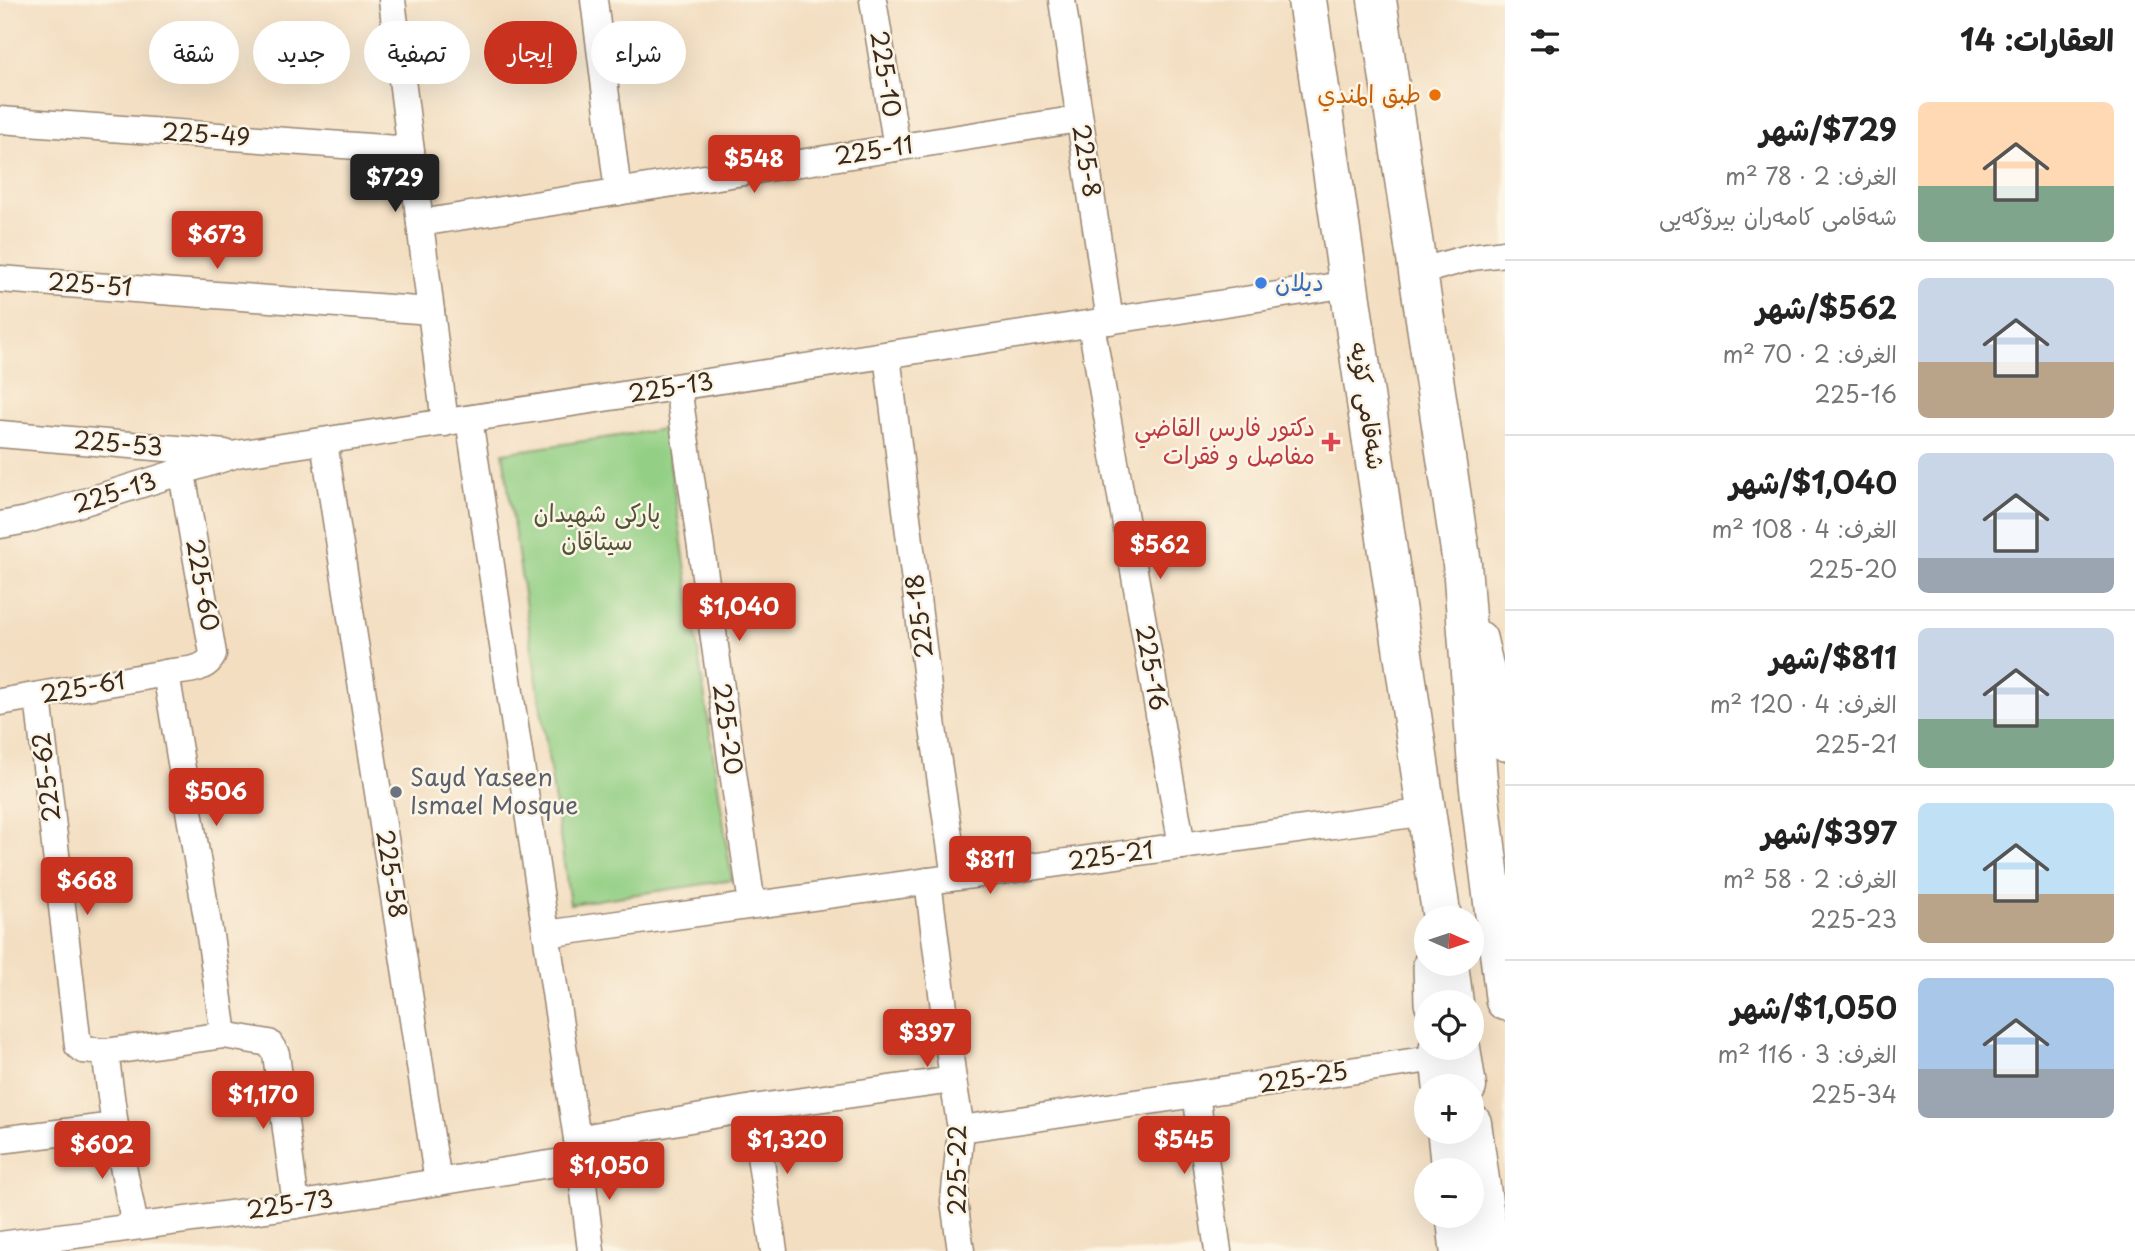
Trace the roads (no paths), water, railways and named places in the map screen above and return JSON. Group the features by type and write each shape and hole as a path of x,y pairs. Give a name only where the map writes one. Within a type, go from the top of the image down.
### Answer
{"highway":[{"name":"شەقامی کۆیە","path":"1307,0 1440,906"},
{"path":"1377,0 1462,564 1478,780 1505,1001"},
{"path":"1443,1060 1455,1074"},
{"path":"1475,1144 1490,1251"}],"main road":[{"path":"1462,564 1505,744"},
{"name":"شەقامی کۆیە","path":"1427,812 1429,906"},
{"path":"1454,1228 1457,1251"}],"street":[{"path":"392,0 431,311 457,421 546,934 591,1251"},
{"path":"594,0 618,192"},
{"name":"225-10","path":"873,0 897,148"},
{"name":"225-8","path":"1062,0 1079,119 1101,322"},
{"name":"225-11","path":"420,223 1079,119"},
{"name":"225-49","path":"0,120 411,150"},
{"path":"1418,272 1472,257 1505,253"},
{"name":"225-51","path":"0,279 431,311"},
{"name":"225-13","path":"0,525 27,520 237,454 1349,284"},
{"name":"225-16","path":"1101,322 1182,846"},
{"name":"225-18","path":"887,355 933,728 956,877"},
{"name":"225-20","path":"678,387 752,905"},
{"name":"225-53","path":"0,434 237,454"},
{"name":"225-58","path":"324,442 438,1182"},
{"name":"225-60","path":"166,673 205,667 214,654 183,473"},
{"path":"166,673 224,1035"},
{"name":"225-61","path":"0,702 166,673"},
{"name":"225-62","path":"38,696 78,1046 83,1050 105,1052"},
{"name":"225-21","path":"546,934 1427,812"},
{"name":"225-22","path":"928,881 961,1129 954,1200 961,1251"},
{"path":"135,1226 115,1126 105,1052 224,1035 269,1043 276,1054 296,1205"},
{"name":"225-25","path":"961,1129 1443,1060"},
{"name":"225-73","path":"0,1245 296,1205 438,1182 753,1108 953,1080"},
{"path":"1196,1094 1218,1251"},
{"path":"753,1108 774,1251"},
{"path":"0,1140 115,1126"}],"place":[{"name":"طبق المندي","path":"1435,95"},
{"name":"دیلان","path":"1261,283"},
{"name":"دكتور فارس القاضي مفاصل و فقرات","path":"1331,442"},
{"name":"Sayd Yaseen Ismael Mosque","path":"396,792"}],"park label":[{"name":"پارکی شهیدان سیتاقان","path":"597,528"}]}
